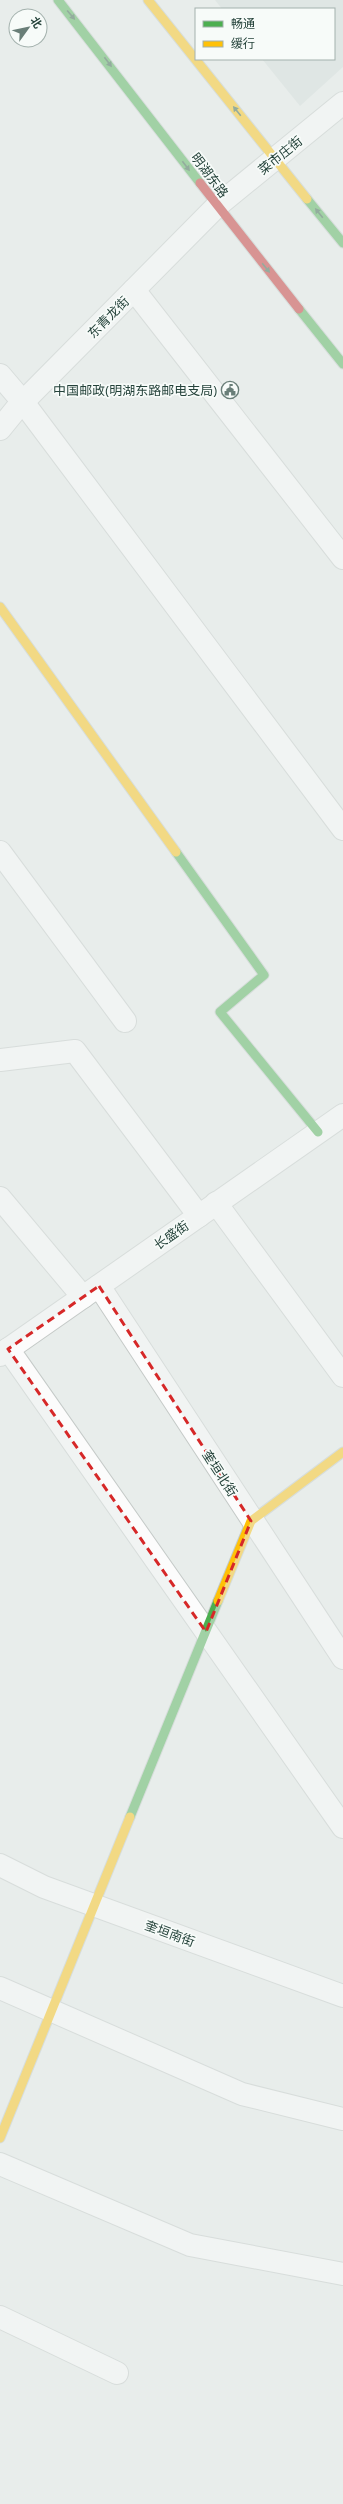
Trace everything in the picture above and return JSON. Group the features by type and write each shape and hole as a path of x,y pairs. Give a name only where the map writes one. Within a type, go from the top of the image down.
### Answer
{"street":[{"name":"明湖东路","path":"58,0 84,31 217,206 343,364"},
{"path":"148,0 195,58"},
{"path":"196,60 343,243"},
{"name":"菜市庄街","path":"217,206 343,103"},
{"name":"东青龙街","path":"0,429 23,402 217,206"},
{"path":"134,290 343,558"},
{"path":"0,375 23,402 343,829"},
{"path":"0,607 264,975 220,1012 318,1132"},
{"path":"0,852 125,1021"},
{"path":"0,1060 75,1051 199,1216"},
{"name":"长盛街","path":"4,1352 343,1115"},
{"name":"奎垣北街","path":"0,1198 91,1291 252,1521 343,1658"},
{"path":"216,1203 343,1376"},
{"path":"4,1352 206,1632 343,1827"},
{"path":"0,2138 252,1521 343,1452"},
{"name":"奎垣南街","path":"0,1865 44,1887 343,1996"},
{"path":"0,1988 242,2094 343,2119"},
{"path":"0,2164 190,2244 343,2274"},
{"path":"0,2317 117,2373"}],"highlighted area":[{"path":"99,1286 251,1521 206,1632 8,1349"}],"shaded area":[{"path":"215,0 343,0 343,67 300,106 263,60 335,60 335,8 221,8"}],"traffic: fast":[{"path":"58,0 200,183"},
{"path":"307,199 343,243"},
{"path":"299,309 343,364"},
{"path":"176,852 264,975 220,1012 318,1132"},
{"path":"130,1817 218,1601"}],"traffic: slow":[{"path":"148,0 195,59"},
{"path":"196,60 307,199"},
{"path":"0,607 176,852"},
{"path":"218,1601 251,1521 343,1452"},
{"path":"0,2138 130,1817"}],"traffic: jam":[{"path":"200,183 299,309"}],"place":[{"name":"中国邮政(明湖东路邮电支局)","path":"230,390"}]}
